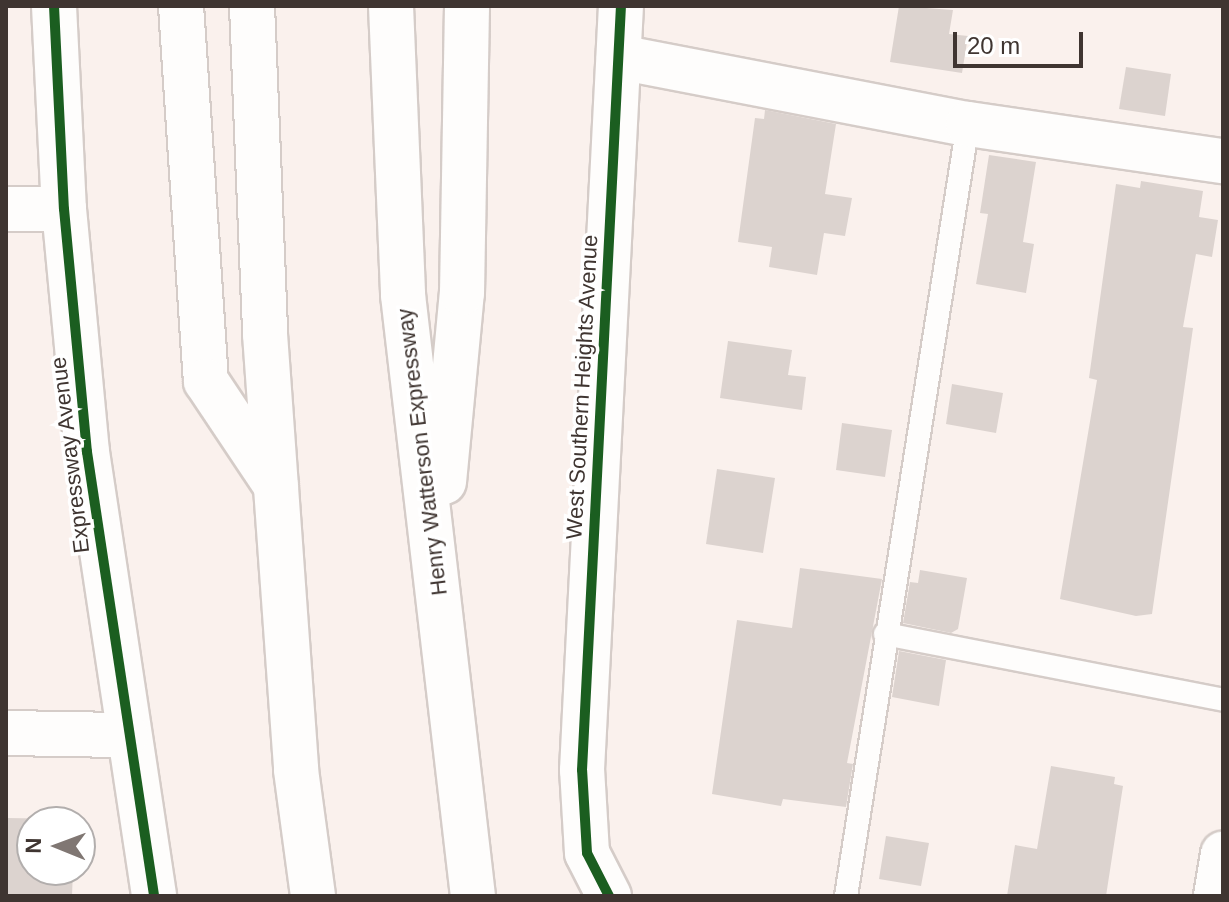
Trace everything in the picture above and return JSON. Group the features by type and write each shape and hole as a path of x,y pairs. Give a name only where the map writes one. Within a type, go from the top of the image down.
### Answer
{"main road":[{"name":"Expressway Avenue","path":"54,6 64,209 87,452 126,735 154,896"},
{"path":"181,6 206,381 280,492"},
{"path":"252,6 265,334 280,492 296,770 313,896"},
{"name":"Henry Watterson Expressway","path":"391,6 403,295 473,896"},
{"path":"436,568 462,293 467,6"},
{"name":"West Southern Heights Avenue","path":"609,896 587,853 582,770 621,6"},
{"path":"619,57 968,124 1223,161"},
{"path":"6,209 64,209"},
{"path":"6,733 126,735"},
{"path":"1216,896 1223,854"}],"lane":[{"path":"846,896 968,124"},
{"path":"885,634 1223,700"}],"building":[{"path":"899,6 953,10 949,34 968,36 962,73 890,62"},
{"path":"1126,67 1171,74 1165,116 1119,109"},
{"path":"765,110 836,124 825,194 852,198 845,236 824,233 817,275 769,267 772,247 738,242 755,118 764,119"},
{"path":"989,155 1036,162 1023,242 1034,244 1026,293 976,284 988,214 980,213"},
{"path":"1141,181 1203,191 1199,217 1218,220 1212,257 1196,254 1183,327 1193,328 1152,614 1136,616 1060,599 1097,380 1089,378 1116,184 1140,188"},
{"path":"728,341 792,350 788,375 806,377 802,410 720,398"},
{"path":"952,384 1003,393 996,433 946,424"},
{"path":"842,423 892,430 885,477 836,470"},
{"path":"717,469 775,478 763,553 706,544"},
{"path":"800,568 882,579 847,763 853,764 846,807 783,799 781,806 712,794 737,620 792,628"},
{"path":"920,570 967,578 958,629 951,633 903,623 910,582 918,583"},
{"path":"899,651 946,660 939,706 892,697"},
{"path":"1051,766 1115,777 1114,784 1123,786 1106,896 1007,896 1015,845 1037,849"},
{"path":"6,818 16,818 16,886 72,886 72,896 6,896"},
{"path":"886,836 929,843 921,886 879,879"}],"cycle path":[{"path":"54,6 64,209 87,452 154,896"},
{"path":"609,896 587,853 582,770 621,6"}]}
